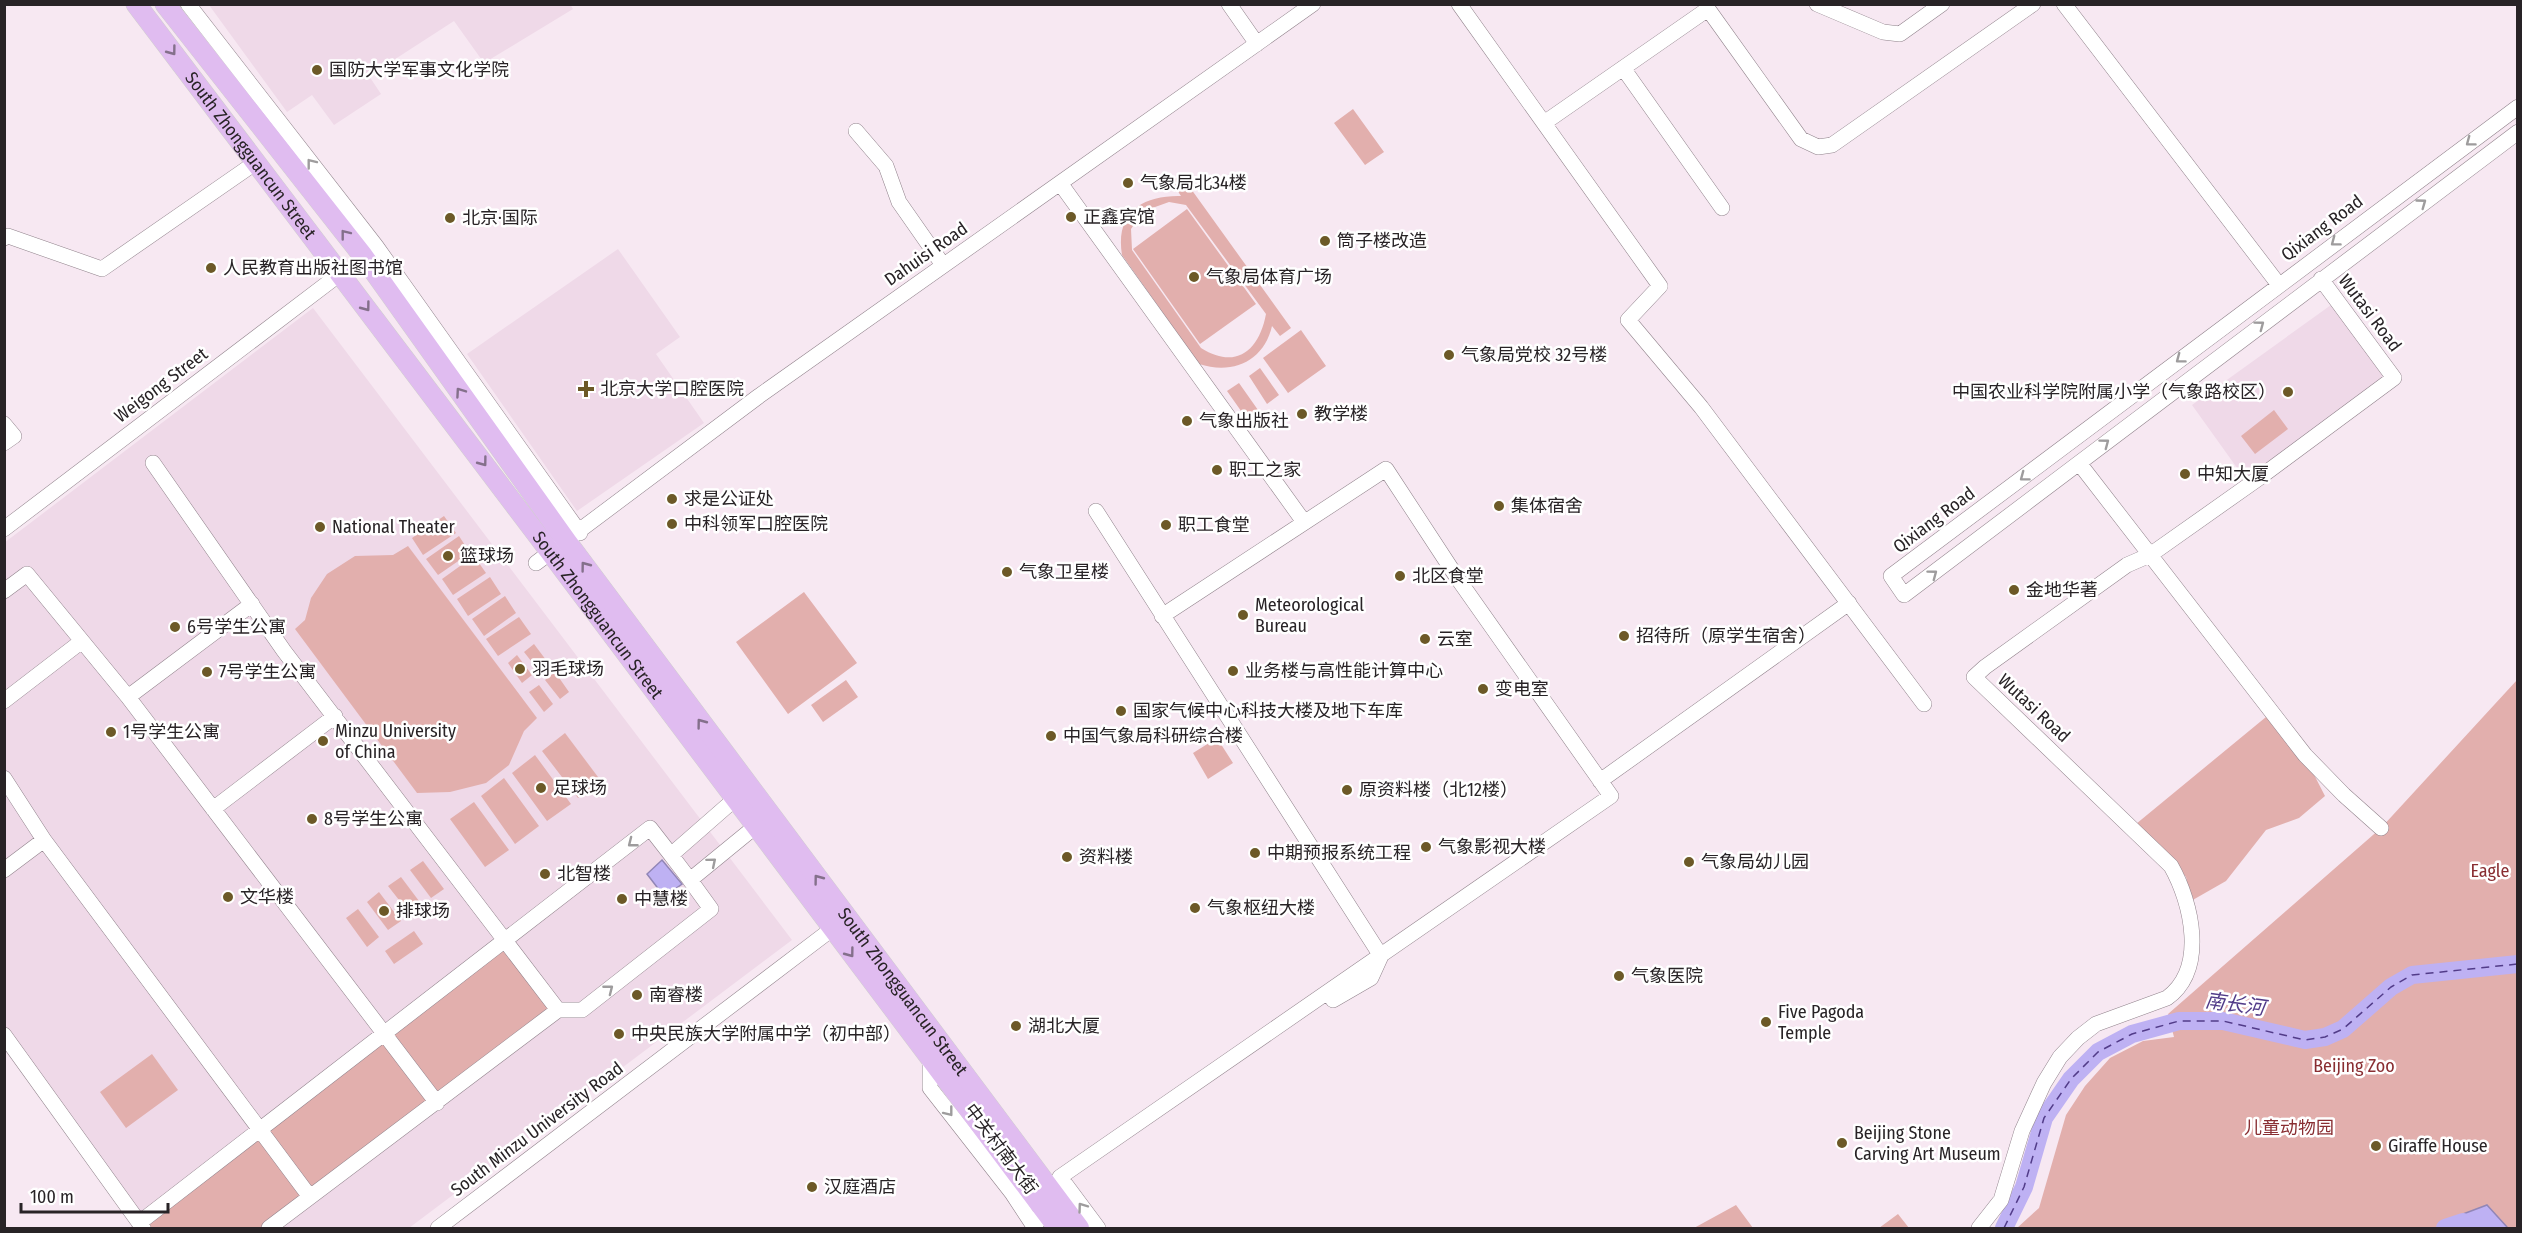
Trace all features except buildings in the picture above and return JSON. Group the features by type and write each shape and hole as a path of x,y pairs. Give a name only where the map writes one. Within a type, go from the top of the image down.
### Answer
{"main road":[{"name":"South Zhongguancun Street","path":"136,4 255,163 559,548 1050,1212"},
{"name":"South Zhongguancun Street","path":"165,4 363,256 559,548 735,799 832,929 930,1060 1050,1212 1079,1228"}],"street":[{"name":"South Zhongguancun Street","path":"188,4 376,246 559,548"},
{"path":"1229,4 1257,44"},
{"name":"Dahuisi Road","path":"559,548 682,452 1313,4"},
{"path":"1459,4 1660,286 1628,320 1701,407 1924,704"},
{"path":"1817,4 1883,32 1900,34 1942,4"},
{"path":"1544,123 1712,7 1801,139 1818,147 1832,145 2033,4"},
{"path":"2064,4 2279,285"},
{"path":"1623,68 1722,208"},
{"name":"Qixiang Road","path":"2517,107 1891,576 1904,595 2517,132"},
{"path":"856,130 886,166 899,202 943,265"},
{"path":"4,238 8,236 102,269 255,163"},
{"path":"1060,183 1304,522"},
{"name":"Weigong Street","path":"4,529 341,273"},
{"name":"Wutasi Road","path":"1979,1228 2001,1200 2022,1131 2044,1083 2060,1058 2078,1038 2096,1024 2167,998 2176,991 2187,970 2193,943 2188,908 2181,884 2171,866 1974,677 2127,565 2150,555 2394,378 2321,279"},
{"path":"4,424 14,436 4,443"},
{"path":"153,463 252,604 558,1010"},
{"path":"2079,463 2305,755 2344,795 2381,828"},
{"path":"1050,1212 1187,1088 1611,796 1458,579 1386,469 1162,616"},
{"path":"1980,509 1994,527"},
{"path":"1096,511 1381,956"},
{"path":"4,591 27,574 128,697 437,1103"},
{"path":"1600,781 1849,603"},
{"path":"128,697 252,604"},
{"path":"4,701 82,641"},
{"path":"213,809 335,716"},
{"path":"4,778 44,840 310,1197"},
{"path":"671,855 735,799"},
{"path":"690,880 756,826"},
{"path":"4,1035 141,1226 260,1129 650,828 711,909 582,1010 558,1010 269,1228"},
{"path":"4,870 44,840"},
{"name":"South Minzu University Road","path":"438,1228 832,929"},
{"name":"中关村南大街","path":"1050,1212 1098,1228"}],"shaded area":[{"name":"国防大学军事文化学院","path":"570,4 573,9 484,63 454,21 369,76 381,94 334,125 312,95 287,112 209,5"},
{"name":"北京大学口腔医院","path":"618,249 680,337 656,354 704,423 577,511 467,354"},
{"name":"中国农业科学院附属小学（气象路校区）","path":"2331,305 2385,379 2245,479 2192,405"},
{"name":"Minzu University of China","path":"313,308 792,940 409,1228 142,1228 5,1048 4,543"},
{"path":"662,860 682,884 663,895 647,874"},
{"path":"2487,1205 2508,1228 2465,1228 2463,1214"}],"green space":[{"path":"1353,109 1384,152 1365,165 1334,123"},
{"path":"1181,175 1291,328 1280,336 1272,326 1262,348 1245,362 1235,366 1224,368 1199,364 1122,255 1123,228 1135,209 1155,199 1181,196 1171,181","holes":["1169,202 1186,205 1266,314 1263,327 1252,347 1235,357 1225,357 1201,348 1132,250 1131,229 1144,211"]},
{"name":"气象局体育广场","path":"1187,209 1256,304 1200,344 1133,249"},
{"path":"1301,330 1326,366 1288,393 1263,358"},
{"path":"1260,368 1279,395 1267,404 1249,376"},
{"path":"1239,383 1258,410 1246,418 1227,391"},
{"path":"2274,410 2288,429 2255,454 2241,436"},
{"name":"篮球场","path":"444,516 456,533 423,555 412,538"},
{"name":"篮球场","path":"459,536 470,553 438,575 426,559"},
{"path":"408,546 537,718 524,731 509,765 486,783 450,792 417,793 295,629 305,620 311,598 327,574 355,556 393,555"},
{"name":"篮球场","path":"474,556 486,573 453,595 442,579"},
{"name":"篮球场","path":"490,577 501,594 468,616 457,599"},
{"path":"804,592 857,663 788,714 736,642"},
{"name":"篮球场","path":"505,596 516,613 484,636 472,619"},
{"name":"篮球场","path":"519,617 531,634 498,656 486,639"},
{"name":"羽毛球场","path":"534,644 549,664 539,671 524,652"},
{"name":"羽毛球场","path":"517,655 532,675 522,683 508,663"},
{"name":"羽毛球场","path":"555,672 569,692 560,699 545,680"},
{"path":"846,680 858,697 823,722 811,705"},
{"name":"Beijing Zoo","path":"2517,680 2517,1228 2017,1228 2039,1208 2066,1115 2085,1086 2110,1058 2143,1041 2174,1037 2168,1014 2381,828"},
{"name":"羽毛球场","path":"539,685 553,704 544,712 529,692"},
{"path":"2266,717 2308,763 2325,796 2299,818 2266,830 2226,881 2191,901 2186,877 2164,850 2136,824"},
{"name":"足球场","path":"565,733 601,781 578,798 542,751"},
{"path":"1217,738 1233,763 1208,779 1193,753"},
{"name":"足球场","path":"535,755 571,804 547,821 512,773"},
{"name":"足球场","path":"504,778 539,826 515,844 481,796"},
{"path":"474,802 509,850 485,867 450,819"},
{"name":"排球场","path":"423,861 444,889 431,898 410,870"},
{"name":"排球场","path":"401,877 422,905 410,914 388,886"},
{"name":"排球场","path":"379,892 401,921 388,930 367,902"},
{"name":"排球场","path":"358,909 379,937 367,947 346,918"},
{"name":"排球场","path":"414,931 423,944 394,964 385,951"},
{"path":"505,941 558,1010 269,1228 143,1228"},
{"path":"152,1054 178,1090 126,1128 100,1092"},
{"path":"1736,1205 1753,1228 1694,1228"},
{"path":"1898,1214 1909,1228 1879,1228"}],"waterway":[{"name":"南长河","path":"2004,1228 2024,1187 2044,1118 2071,1079 2098,1052 2132,1034 2179,1021 2223,1021 2305,1040 2325,1037 2343,1029 2391,987 2412,975 2518,964"},
{"path":"2445,1228 2463,1222"}],"ferry route":[{"path":"2004,1228 2024,1187 2044,1118 2071,1079 2098,1052 2132,1034 2179,1021 2223,1021 2305,1040 2325,1037 2343,1029 2391,987 2412,975 2518,964"}],"place":[{"name":"国防大学军事文化学院","path":"317,70"},
{"name":"气象局北34楼","path":"1128,183"},
{"name":"正鑫宾馆","path":"1071,217"},
{"name":"北京·国际","path":"450,218"},
{"name":"筒子楼改造","path":"1325,241"},
{"name":"人民教育出版社图书馆","path":"211,268"},
{"name":"气象局体育广场","path":"1194,277"},
{"name":"气象局党校 32号楼","path":"1449,355"},
{"name":"北京大学口腔医院","path":"586,389"},
{"name":"中国农业科学院附属小学（气象路校区）","path":"2288,392"},
{"name":"教学楼","path":"1302,414"},
{"name":"气象出版社","path":"1187,421"},
{"name":"职工之家","path":"1217,470"},
{"name":"中知大厦","path":"2185,474"},
{"name":"求是公证处","path":"672,499"},
{"name":"集体宿舍","path":"1499,506"},
{"name":"中科领军口腔医院","path":"672,524"},
{"name":"职工食堂","path":"1166,525"},
{"name":"National Theater","path":"320,527"},
{"name":"篮球场","path":"448,556"},
{"name":"气象卫星楼","path":"1007,572"},
{"name":"北区食堂","path":"1400,576"},
{"name":"金地华著","path":"2014,590"},
{"name":"Meteorological Bureau","path":"1243,615"},
{"name":"6号学生公寓","path":"175,627"},
{"name":"招待所（原学生宿舍）","path":"1624,636"},
{"name":"云室","path":"1425,639"},
{"name":"羽毛球场","path":"520,669"},
{"name":"业务楼与高性能计算中心","path":"1233,671"},
{"name":"7号学生公寓","path":"207,672"},
{"name":"变电室","path":"1483,689"},
{"name":"国家气候中心科技大楼及地下车库","path":"1121,711"},
{"name":"1号学生公寓","path":"111,732"},
{"name":"中国气象局科研综合楼","path":"1051,736"},
{"name":"Minzu University of China","path":"323,741"},
{"name":"足球场","path":"541,788"},
{"name":"原资料楼（北12楼）","path":"1347,790"},
{"name":"8号学生公寓","path":"312,819"},
{"name":"气象影视大楼","path":"1426,847"},
{"name":"中期预报系统工程","path":"1255,853"},
{"name":"资料楼","path":"1067,857"},
{"name":"气象局幼儿园","path":"1689,862"},
{"name":"北智楼","path":"545,874"},
{"name":"文华楼","path":"228,897"},
{"name":"中慧楼","path":"622,899"},
{"name":"气象枢纽大楼","path":"1195,908"},
{"name":"排球场","path":"384,911"},
{"name":"气象医院","path":"1619,976"},
{"name":"南睿楼","path":"637,995"},
{"name":"Five Pagoda Temple","path":"1766,1022"},
{"name":"湖北大厦","path":"1016,1026"},
{"name":"中央民族大学附属中学（初中部）","path":"619,1034"},
{"name":"Beijing Stone Carving Art Museum","path":"1842,1143"},
{"name":"Giraffe House","path":"2376,1146"},
{"name":"汉庭酒店","path":"812,1187"}],"park label":[{"name":"Eagle","path":"2490,871"},
{"name":"儿童动物园","path":"2289,1128"}]}
